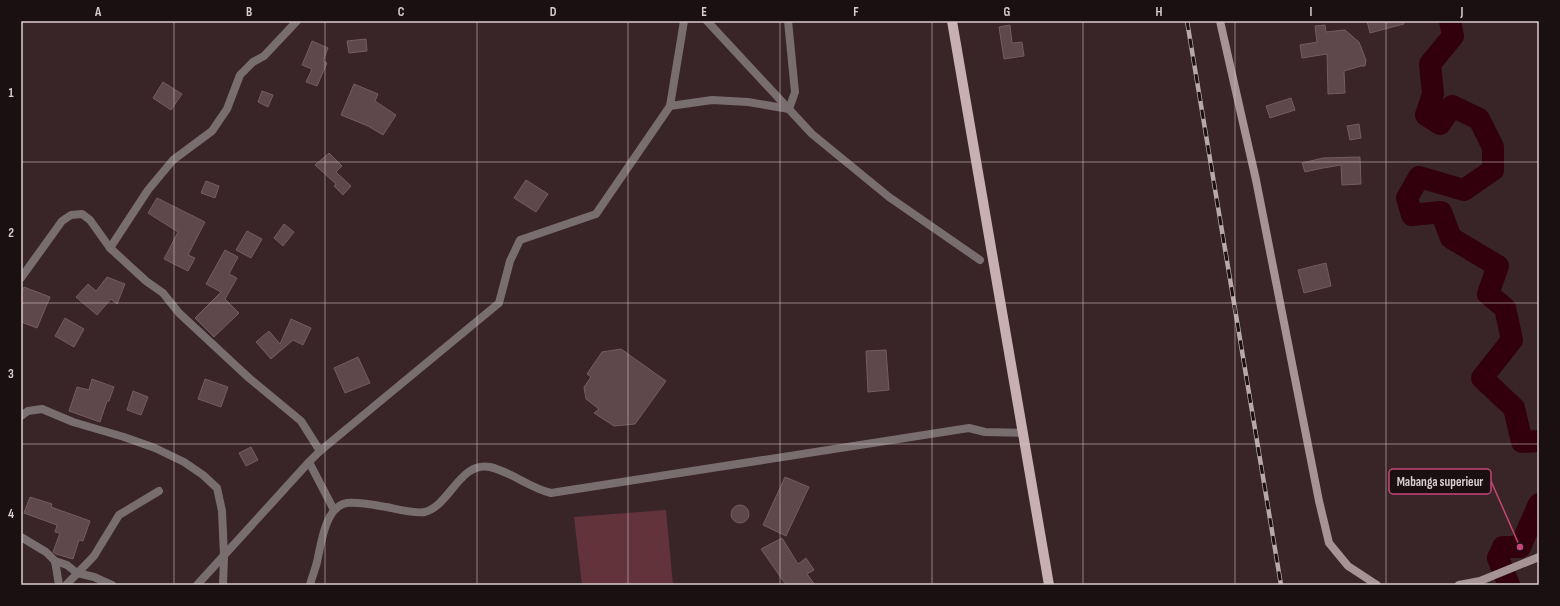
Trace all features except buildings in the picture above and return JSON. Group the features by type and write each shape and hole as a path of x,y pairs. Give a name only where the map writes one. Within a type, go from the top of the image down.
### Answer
{"main road":[{"path":"952,21 1049,585"}],"street":[{"path":"110,248 148,190 173,160 212,131 227,109 240,75 253,62 264,56 297,21"},
{"path":"197,585 320,451 499,303 510,261 520,240 596,214 670,106 684,21"},
{"path":"707,21 812,134 889,197 980,260"},
{"path":"788,21 795,92 789,109"},
{"path":"1220,21 1256,180 1329,543 1348,566 1377,585"},
{"path":"670,106 712,100 748,102 789,109"},
{"path":"21,278 62,221 71,215 82,214 90,220 110,248 146,281 163,293 179,313 249,378 301,421 320,451"},
{"path":"21,416 28,411 42,409 73,422 155,448 184,462 203,475 217,488 222,511 224,556 223,585"},
{"path":"310,585 326,524 334,510 346,503 376,505 406,511 425,512 438,505 457,483 473,469 488,467 512,475 540,491 551,493 969,428 985,432 1023,433"},
{"path":"309,462 334,510"},
{"path":"66,585 94,556 119,515 159,491"},
{"path":"21,537 46,552 55,561 67,565 77,573 90,575 112,585"},
{"path":"1459,585 1480,581 1539,557"},
{"path":"55,561 59,585"}],"shaded area":[{"path":"666,510 673,585 582,585 574,517"}],"waterway":[{"path":"1450,21 1453,36 1430,64 1433,94 1426,115 1440,124 1452,106 1479,119 1493,147 1493,170 1464,190 1419,177 1407,198 1412,215 1441,212 1451,238 1498,266 1488,294 1505,308 1512,340 1482,378 1514,408 1522,442 1539,441"},
{"path":"1509,585 1498,558 1503,547 1520,547 1539,504"}],"railway":[{"path":"1187,21 1281,585"}],"place":[{"name":"Mabanga superieur","path":"1520,547"}]}
